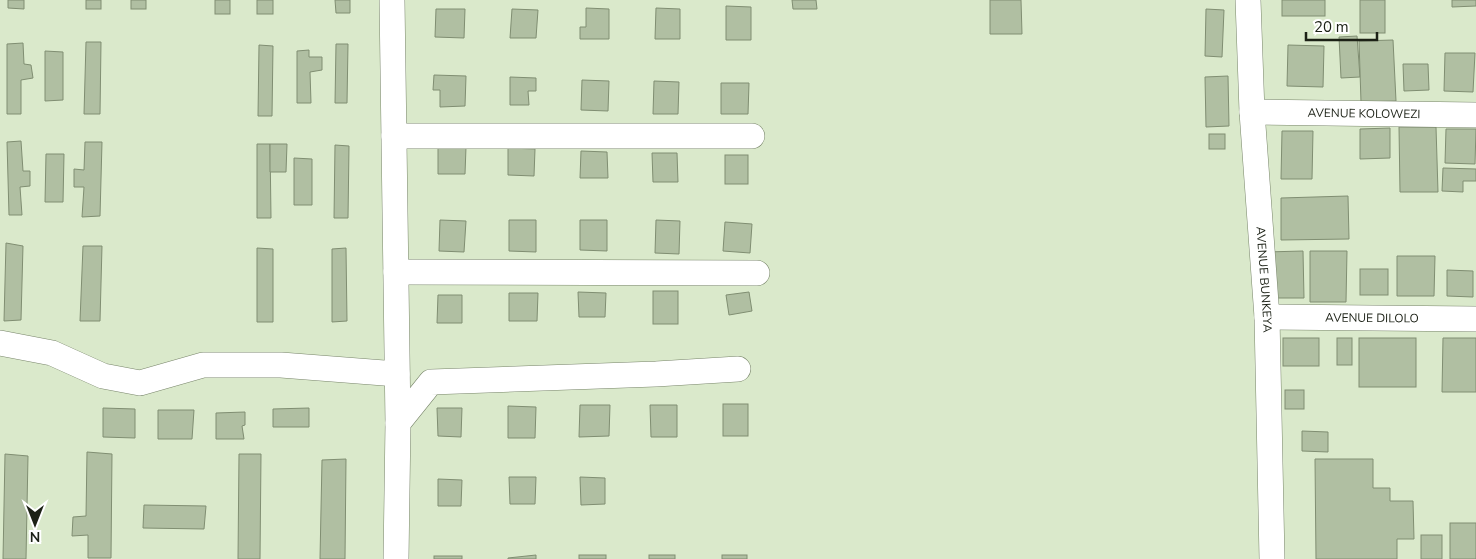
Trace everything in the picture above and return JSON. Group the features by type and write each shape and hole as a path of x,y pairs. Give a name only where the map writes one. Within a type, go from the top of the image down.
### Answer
{"street":[{"path":"392,0 398,422 396,559"},
{"name":"AVENUE BUNKEYA","path":"1248,0 1252,112 1268,317 1272,559"},
{"name":"AVENUE KOLOWEZI","path":"1252,112 1476,115"},
{"path":"394,136 752,136"},
{"path":"396,272 757,273"},
{"name":"AVENUE DILOLO","path":"1268,317 1476,319"},
{"path":"0,343 52,353 103,376 140,383 203,365 281,365 397,374"},
{"path":"398,422 431,382 656,374 738,369"}],"building":[{"path":"8,0 24,0 24,9 8,8"},
{"path":"86,0 101,0 101,9 86,9"},
{"path":"131,0 146,0 146,9 131,9"},
{"path":"215,0 230,0 230,14 215,14"},
{"path":"257,0 273,0 273,14 257,14"},
{"path":"335,0 350,0 350,13 336,13"},
{"path":"792,0 816,0 817,9 793,9"},
{"path":"990,0 1021,0 1022,34 990,34"},
{"path":"1282,0 1325,0 1325,16 1282,16"},
{"path":"1360,0 1385,0 1385,33 1360,33"},
{"path":"1452,0 1476,0 1476,6 1452,7"},
{"path":"726,6 751,7 751,40 726,40"},
{"path":"586,8 609,9 609,39 580,39 580,27 586,27"},
{"path":"656,8 680,9 680,39 655,39"},
{"path":"436,9 465,9 464,38 435,37"},
{"path":"512,9 538,10 536,38 510,38"},
{"path":"1206,9 1224,10 1222,57 1205,56"},
{"path":"1357,36 1360,77 1341,78 1339,37"},
{"path":"1393,40 1396,101 1361,102 1359,41"},
{"path":"86,42 101,42 100,114 84,114"},
{"path":"23,43 24,64 31,65 33,78 21,80 21,114 7,114 7,44"},
{"path":"336,44 348,44 347,103 335,103"},
{"path":"259,45 273,46 272,116 258,116"},
{"path":"1288,45 1324,46 1323,87 1287,86"},
{"path":"309,50 309,57 322,57 322,70 310,72 311,103 297,103 297,51"},
{"path":"45,51 63,52 63,100 45,101"},
{"path":"1445,53 1475,53 1473,92 1444,91"},
{"path":"1403,64 1428,64 1429,90 1404,91"},
{"path":"434,75 466,76 465,106 440,107 440,90 433,90"},
{"path":"1228,76 1229,126 1206,127 1205,77"},
{"path":"510,77 536,78 536,91 528,91 529,105 510,105"},
{"path":"582,80 609,81 608,111 581,110"},
{"path":"654,81 679,82 678,114 653,114"},
{"path":"721,83 749,83 748,114 721,114"},
{"path":"1399,127 1436,127 1438,192 1400,192"},
{"path":"1390,128 1390,158 1360,159 1360,129"},
{"path":"1446,129 1476,129 1475,164 1445,163"},
{"path":"1282,131 1313,131 1312,179 1281,179"},
{"path":"1209,134 1225,134 1225,149 1209,149"},
{"path":"21,141 23,171 30,171 30,186 20,187 22,215 9,215 7,142"},
{"path":"85,142 102,142 100,216 82,217 84,187 74,187 74,169 84,170"},
{"path":"257,144 270,144 271,218 257,218"},
{"path":"270,144 287,144 286,172 270,172"},
{"path":"335,145 349,146 348,218 334,218"},
{"path":"438,147 466,147 465,174 438,174"},
{"path":"508,148 535,149 534,176 508,175"},
{"path":"581,151 607,152 608,178 580,178"},
{"path":"652,153 677,153 678,182 653,182"},
{"path":"46,154 64,154 63,202 45,202"},
{"path":"725,155 748,155 748,184 725,184"},
{"path":"294,158 312,159 312,205 294,205"},
{"path":"1443,168 1476,169 1476,181 1463,181 1463,192 1442,191"},
{"path":"1348,196 1349,239 1281,240 1281,198"},
{"path":"440,220 466,221 464,252 439,251"},
{"path":"509,220 536,220 536,252 509,251"},
{"path":"580,220 607,220 607,251 580,250"},
{"path":"656,220 680,221 679,254 655,253"},
{"path":"725,222 752,224 750,253 723,251"},
{"path":"6,243 23,246 21,320 4,321"},
{"path":"83,246 102,246 100,321 80,321"},
{"path":"257,248 273,249 273,322 257,322"},
{"path":"346,248 347,321 332,322 332,249"},
{"path":"1303,251 1304,298 1267,298 1266,252"},
{"path":"1310,251 1347,251 1346,302 1310,302"},
{"path":"1397,256 1435,256 1434,296 1397,296"},
{"path":"1360,269 1388,269 1388,295 1360,295"},
{"path":"1447,270 1473,271 1473,297 1447,296"},
{"path":"653,291 678,291 678,324 653,324"},
{"path":"578,292 606,293 605,317 579,317"},
{"path":"749,292 752,311 729,315 726,295"},
{"path":"509,293 538,293 537,321 509,321"},
{"path":"438,295 462,295 462,323 437,323"},
{"path":"1283,338 1319,338 1319,366 1283,366"},
{"path":"1337,338 1352,338 1352,365 1337,365"},
{"path":"1359,338 1416,338 1416,387 1359,387"},
{"path":"1443,338 1476,338 1476,392 1442,392"},
{"path":"1285,390 1304,390 1304,409 1285,409"},
{"path":"723,404 748,404 748,436 723,436"},
{"path":"580,405 610,405 609,436 579,437"},
{"path":"650,405 677,405 677,437 651,437"},
{"path":"508,406 536,407 535,438 508,438"},
{"path":"103,408 135,409 135,438 103,437"},
{"path":"309,408 309,427 273,427 273,409"},
{"path":"437,408 462,408 461,437 438,436"},
{"path":"158,410 194,410 192,439 158,439"},
{"path":"245,412 245,425 242,426 244,439 216,439 216,413"},
{"path":"1302,431 1328,432 1328,452 1302,451"},
{"path":"87,452 112,454 111,558 88,558 88,535 72,536 73,517 86,516"},
{"path":"5,454 28,456 26,559 3,559"},
{"path":"239,454 261,454 260,559 238,559"},
{"path":"346,459 345,559 320,559 322,460"},
{"path":"1315,459 1373,459 1373,488 1390,488 1390,501 1413,501 1414,539 1397,539 1397,559 1316,559"},
{"path":"509,477 536,477 535,504 510,504"},
{"path":"580,477 605,478 605,504 581,505"},
{"path":"438,479 462,480 461,506 438,506"},
{"path":"144,505 206,506 204,529 143,528"},
{"path":"1450,523 1476,523 1476,559 1450,559"},
{"path":"1421,535 1442,535 1442,559 1421,559"},
{"path":"536,555 536,559 508,559 508,558"},
{"path":"579,555 606,555 606,559 579,559"},
{"path":"649,555 675,555 675,559 649,559"},
{"path":"722,555 747,555 747,559 722,559"},
{"path":"434,556 462,556 462,559 434,559"}]}
